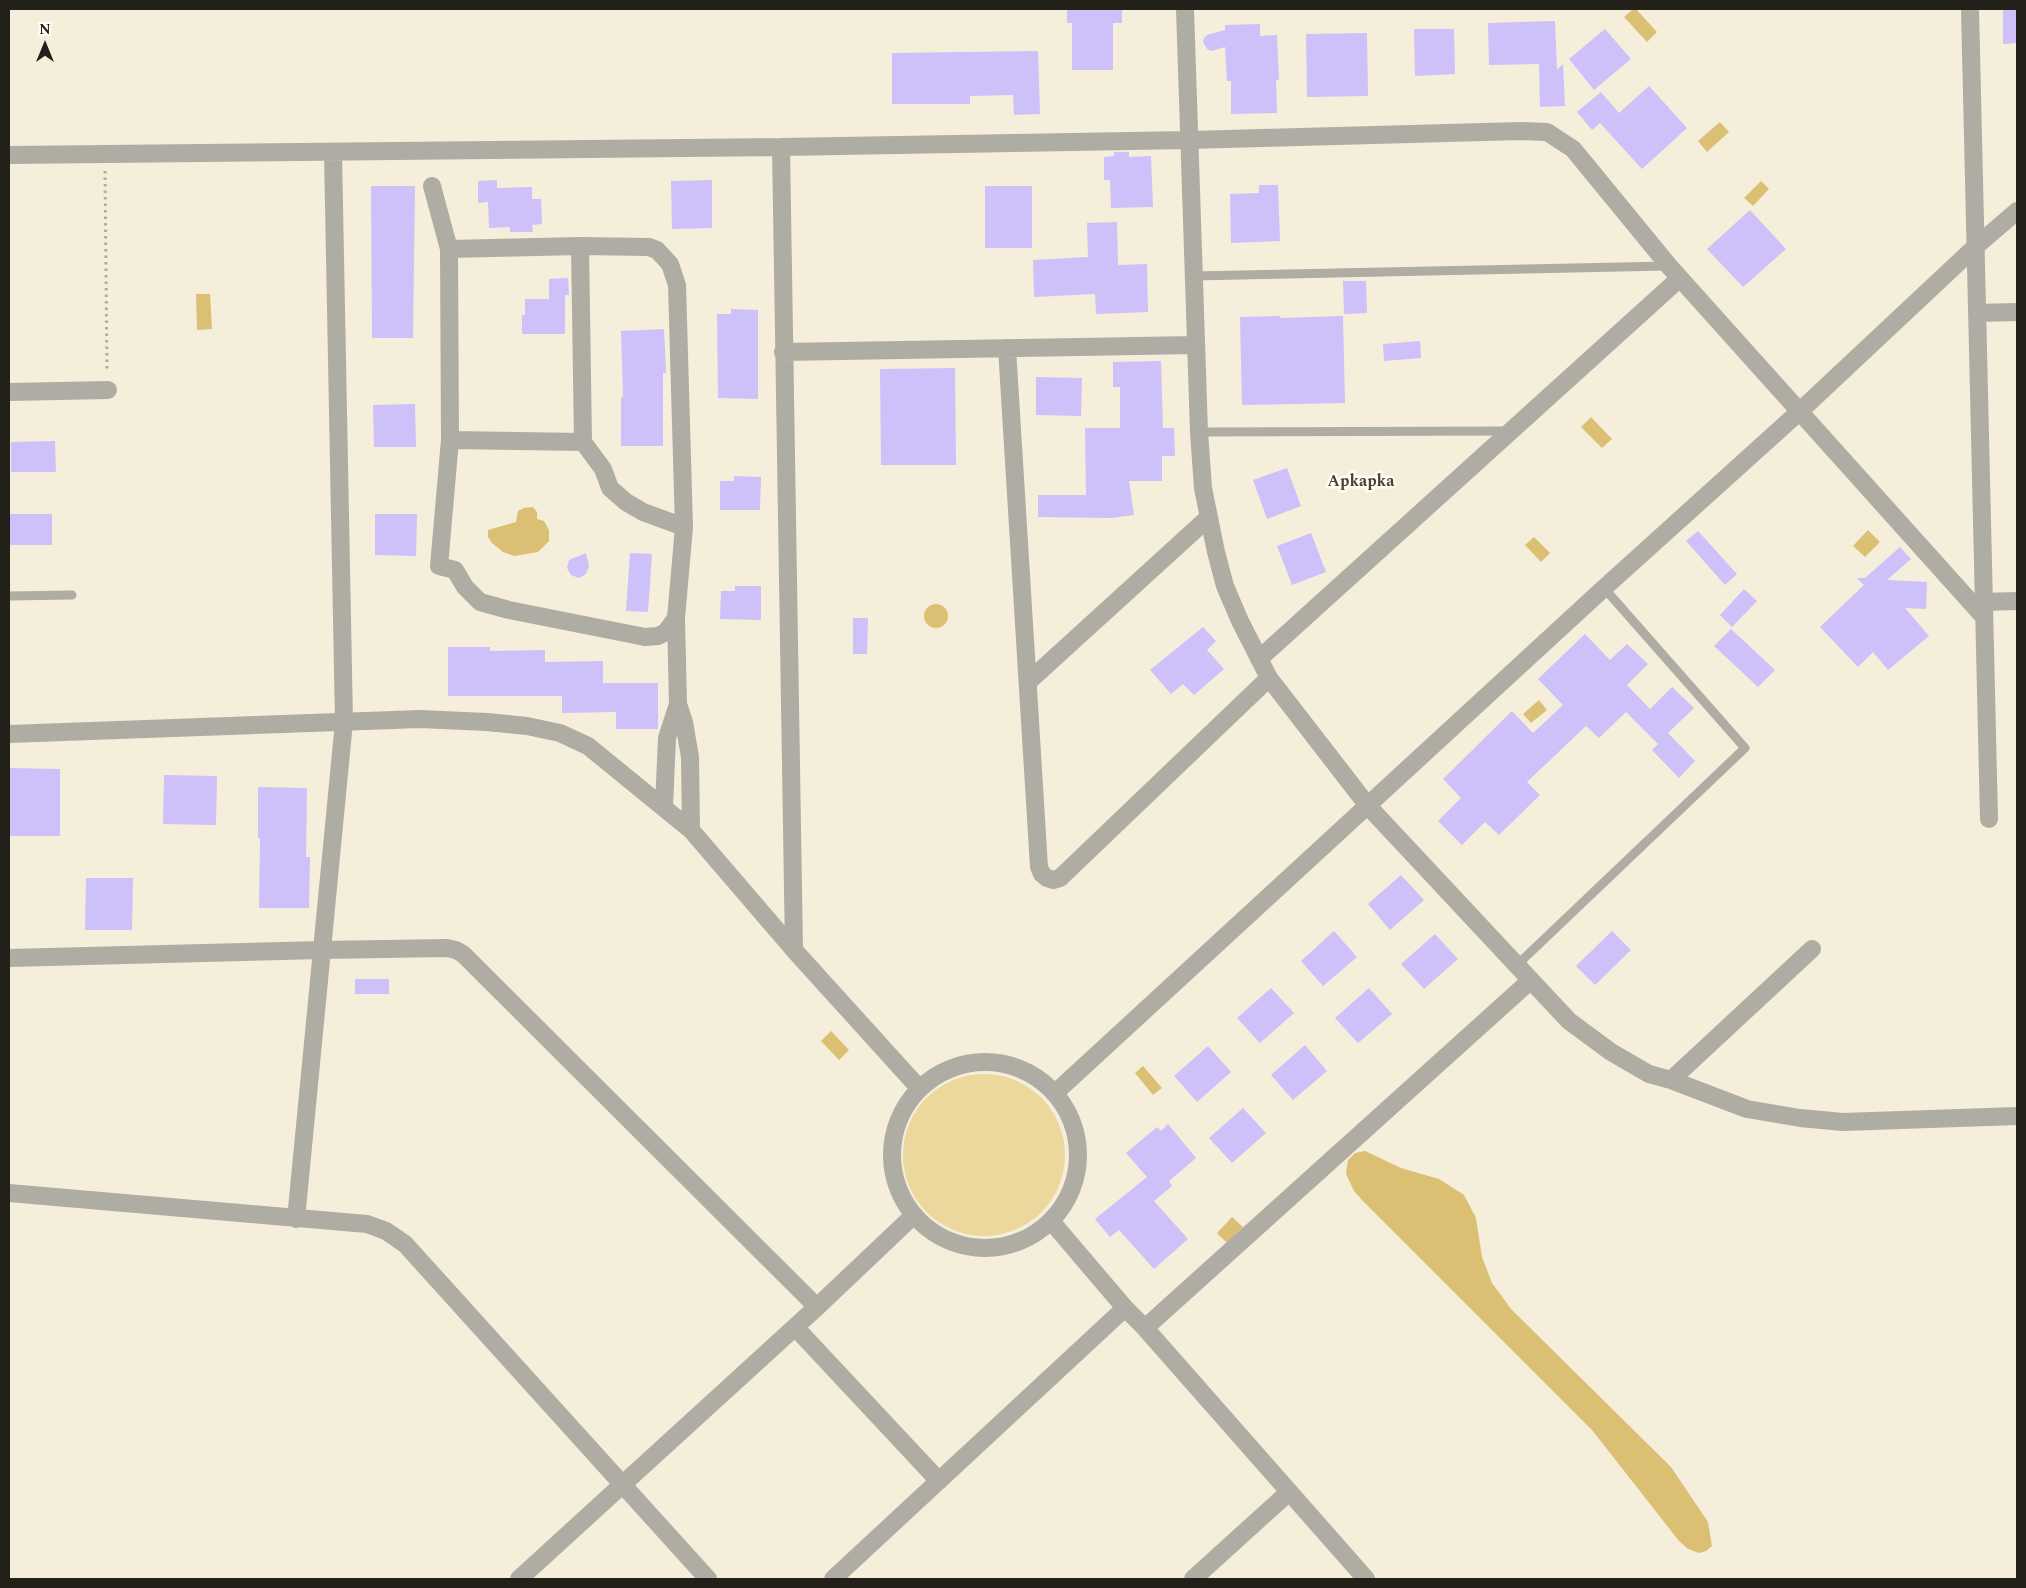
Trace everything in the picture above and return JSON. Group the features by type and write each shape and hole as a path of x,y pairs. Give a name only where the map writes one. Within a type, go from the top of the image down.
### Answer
{"street":[{"path":"1185,9 1198,432 1202,488 1226,586 1258,659 1269,678 1368,806 1569,1021 1612,1052 1649,1074 1671,1080 1747,1108 1800,1118 1843,1122 2017,1116"},
{"path":"1970,9 1989,818"},
{"path":"9,155 781,147 1189,140 1521,131 1548,132 1573,149 1675,272 1799,412 1984,609"},
{"path":"781,147 794,950"},
{"path":"296,1219 344,722 333,153"},
{"path":"432,186 449,249 450,440 440,566 455,570 465,587 480,602 509,610 645,637 658,636 666,632 676,618"},
{"path":"1055,1093 1604,588 1799,412 1975,247 2017,212"},
{"path":"449,249 580,246 649,247 657,250 670,264 677,285 684,527 676,618 678,704 689,748 691,830"},
{"path":"580,246 583,442 603,469 610,488 626,502 643,512 684,527"},
{"path":"1258,659 1509,432 1675,272"},
{"path":"1977,313 2017,312"},
{"path":"783,352 1196,345"},
{"path":"1007,348 1039,867 1047,878 1054,880 1060,878 1082,859 1269,678"},
{"path":"9,392 108,390"},
{"path":"450,440 583,442"},
{"path":"1028,682 1208,518"},
{"path":"1984,609 2017,601"},
{"path":"664,808 667,738 678,704"},
{"path":"9,734 449,719 527,726 560,732 588,746 691,830 794,950 919,1088"},
{"path":"9,958 447,948 463,954 817,1307"},
{"path":"1671,1080 1812,949"},
{"path":"1145,1328 1531,980"},
{"path":"994,1062 1026,1071 1040,1079 1055,1093 1071,1116 1076,1132 1079,1164 1076,1180 1070,1195 1051,1222 1024,1240 992,1248 976,1248 960,1245 945,1239 931,1231 914,1215 900,1193 894,1178 892,1146 900,1115 919,1088 932,1078 962,1064 994,1062"},
{"path":"9,1193 367,1224 386,1231 404,1244 708,1579"},
{"path":"519,1579 817,1307 914,1215"},
{"path":"1051,1222 1366,1579"},
{"path":"832,1579 1125,1308"},
{"path":"795,1327 939,1481"},
{"path":"1193,1579 1288,1492"}],"lane":[{"path":"1193,276 1675,272"},
{"path":"1198,432 1509,432"},
{"path":"1517,965 1745,748 1604,588"},
{"path":"9,596 72,596"}],"path":[{"path":"105,153 108,390"}],"shaded area":[{"path":"1633,9 1636,9 1657,32 1647,42 1624,17"},
{"path":"1720,122 1729,132 1707,152 1698,141"},
{"path":"1761,181 1769,189 1753,206 1744,198"},
{"path":"196,294 210,294 212,329 197,330"},
{"path":"1591,417 1612,439 1602,448 1581,427"},
{"path":"533,507 537,512 537,519 544,521 549,530 549,541 538,552 514,556 503,552 492,543 488,537 488,530 516,522 518,511"},
{"path":"1868,530 1880,542 1865,557 1853,546"},
{"path":"1534,537 1550,553 1541,562 1525,545"},
{"path":"936,604 945,607 948,616 945,625 936,628 927,625 924,616 927,607"},
{"path":"1539,700 1547,710 1531,723 1523,714"},
{"path":"831,1031 849,1050 839,1060 821,1041"},
{"path":"1143,1066 1162,1088 1153,1095 1135,1073"},
{"path":"984,1074 1015,1080 1041,1098 1059,1124 1065,1155 1059,1186 1041,1212 1015,1230 984,1236 953,1230 927,1212 909,1186 903,1155 909,1124 927,1098 953,1080"},
{"path":"1365,1151 1401,1168 1439,1179 1464,1195 1476,1218 1482,1257 1492,1283 1511,1309 1671,1467 1708,1522 1712,1546 1706,1551 1699,1553 1688,1549 1679,1541 1592,1430 1354,1191 1346,1174 1348,1160 1355,1153"},
{"path":"1232,1217 1243,1227 1227,1243 1217,1233"}],"building":[{"path":"1067,9 1122,9 1122,23 1113,23 1113,70 1072,70 1072,23 1067,23"},
{"path":"2003,9 2017,9 2017,43 2003,44"},
{"path":"1555,21 1557,70 1563,64 1565,106 1540,107 1539,64 1489,65 1488,23"},
{"path":"1260,24 1260,36 1277,35 1279,80 1276,80 1277,113 1231,114 1231,81 1227,81 1225,47 1211,51 1207,49 1203,42 1204,38 1207,35 1225,30 1225,25"},
{"path":"1414,29 1454,29 1455,74 1415,76"},
{"path":"1605,29 1631,59 1594,90 1569,59"},
{"path":"1367,33 1368,96 1307,97 1306,34"},
{"path":"1038,51 1040,114 1014,115 1013,95 970,96 970,104 892,104 892,53"},
{"path":"1649,86 1687,128 1642,169 1600,123 1592,130 1577,112 1601,92 1619,113"},
{"path":"1114,152 1129,152 1129,157 1151,156 1153,207 1111,208 1110,180 1104,180 1104,157 1114,156"},
{"path":"497,180 497,188 532,187 532,199 541,199 542,224 532,225 533,232 510,232 510,227 489,228 488,202 478,203 478,181"},
{"path":"712,180 712,228 672,229 671,181"},
{"path":"1259,185 1278,185 1280,241 1231,243 1230,194 1259,193"},
{"path":"371,186 415,186 413,338 372,338"},
{"path":"985,186 1032,186 1032,248 985,248"},
{"path":"1750,210 1786,249 1743,287 1707,249"},
{"path":"1117,222 1118,265 1147,264 1148,312 1096,314 1095,294 1034,297 1033,260 1088,257 1087,223"},
{"path":"568,278 569,295 565,295 565,334 522,334 522,315 525,315 525,299 549,299 549,279"},
{"path":"1343,281 1366,281 1367,313 1344,314"},
{"path":"731,309 758,310 758,399 718,398 717,314 731,314"},
{"path":"1280,316 1280,318 1343,316 1345,403 1242,405 1240,317"},
{"path":"664,329 666,373 663,373 663,446 621,446 621,397 623,397 621,331"},
{"path":"1420,341 1421,358 1384,361 1383,344"},
{"path":"1161,361 1163,428 1174,428 1175,456 1162,456 1162,481 1129,481 1134,515 1110,518 1038,517 1038,495 1086,495 1085,428 1120,428 1120,387 1113,387 1113,362"},
{"path":"955,368 956,465 881,465 880,369"},
{"path":"1036,377 1082,378 1081,416 1036,415"},
{"path":"415,404 416,447 374,447 373,405"},
{"path":"55,441 56,472 11,472 11,442"},
{"path":"1287,468 1301,506 1267,519 1253,480"},
{"path":"734,476 761,477 760,510 720,510 720,481 734,481"},
{"path":"9,514 52,514 52,545 9,545"},
{"path":"375,514 417,514 416,556 375,555"},
{"path":"1698,531 1737,574 1725,585 1686,541"},
{"path":"1311,533 1326,572 1292,585 1277,546"},
{"path":"1900,547 1911,559 1887,580 1927,582 1926,609 1905,608 1929,636 1888,670 1873,652 1858,667 1820,627 1864,585 1857,578 1865,578"},
{"path":"586,553 589,566 586,574 579,578 571,575 567,568 569,560"},
{"path":"630,553 652,554 648,612 626,611"},
{"path":"735,586 761,586 761,620 720,619 721,591 735,591"},
{"path":"1744,589 1757,601 1732,627 1720,615"},
{"path":"853,618 868,618 867,654 853,654"},
{"path":"1203,627 1216,641 1207,650 1224,669 1194,695 1183,684 1171,694 1150,670"},
{"path":"1731,629 1775,670 1758,687 1714,646"},
{"path":"1585,634 1610,660 1627,644 1648,664 1627,685 1650,709 1672,687 1694,708 1668,733 1695,761 1679,778 1652,750 1658,744 1626,712 1599,738 1586,726 1527,782 1540,795 1499,835 1485,822 1462,845 1438,821 1461,798 1443,779 1512,711 1533,733 1563,705 1538,679"},
{"path":"448,647 490,647 490,651 545,650 545,662 603,661 603,683 658,683 658,729 616,729 616,712 562,713 562,696 448,696"},
{"path":"9,768 60,769 60,836 9,836"},
{"path":"164,775 217,776 216,825 163,824"},
{"path":"258,787 307,788 306,857 310,857 309,908 259,908 260,838 258,838"},
{"path":"1401,875 1424,900 1390,930 1368,904"},
{"path":"86,878 133,878 132,930 85,930"},
{"path":"1334,931 1357,957 1323,986 1301,961"},
{"path":"1612,931 1631,950 1595,985 1576,966"},
{"path":"1435,934 1458,959 1424,989 1401,964"},
{"path":"355,979 389,979 389,994 355,994"},
{"path":"1271,988 1294,1013 1260,1043 1237,1018"},
{"path":"1369,988 1392,1014 1358,1043 1335,1018"},
{"path":"1305,1045 1327,1071 1293,1100 1271,1075"},
{"path":"1208,1046 1231,1072 1197,1102 1174,1076"},
{"path":"1243,1108 1266,1133 1232,1163 1209,1138"},
{"path":"1168,1124 1196,1158 1169,1181 1172,1186 1154,1201 1188,1239 1154,1269 1119,1230 1110,1237 1095,1219 1147,1177 1126,1153 1157,1127 1161,1131"}],"district":[{"name":"Apkapka","path":"1361,483"}]}
